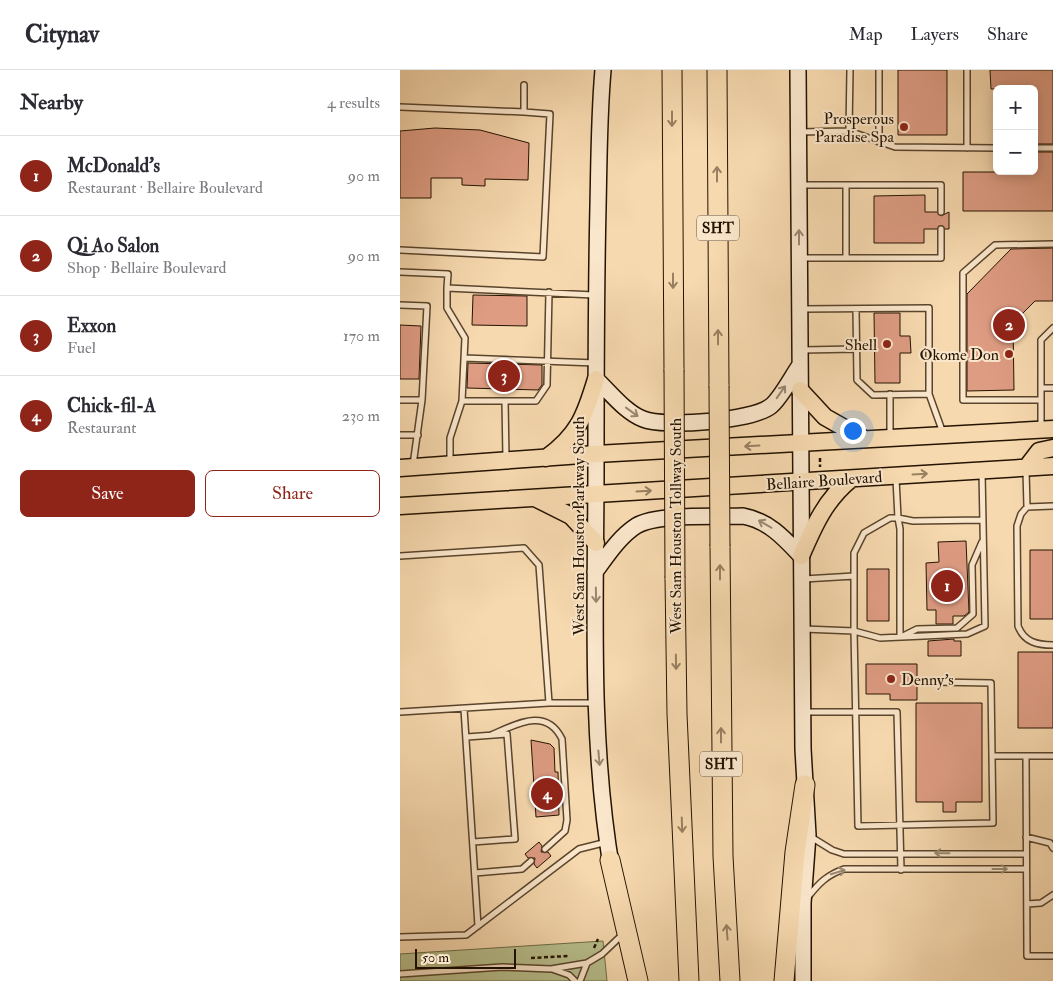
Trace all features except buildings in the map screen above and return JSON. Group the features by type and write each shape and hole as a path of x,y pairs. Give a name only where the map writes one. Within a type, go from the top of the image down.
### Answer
{"highway":[{"name":"West Sam Houston Tollway South","path":"672,70 677,714 689,981"},
{"name":"SHT","path":"717,70 722,832 730,981"},
{"path":"784,981 795,852 805,784"},
{"path":"609,851 638,981"}],"main road":[{"name":"West Sam Houston Parkway South","path":"604,70 600,125 596,295 595,572 598,744 609,851 629,981"},
{"path":"798,70 802,712 808,835 803,903 803,981"},
{"path":"596,371 626,408 642,419 658,423 728,420 749,417 772,406 800,365"},
{"path":"546,458 568,440 581,422 596,371"},
{"path":"800,390 825,417 866,440"},
{"path":"406,468 596,454 1047,430"},
{"path":"1026,468 1039,451 1053,448"},
{"name":"Bellaire Boulevard","path":"400,506 1053,466"},
{"path":"801,556 822,511 840,488 851,479"},
{"path":"535,498 570,516 596,543"},
{"path":"595,572 621,538 637,526 663,519 743,516 755,518 780,534 801,556"}],"lane":[{"path":"849,132 850,70"},
{"path":"879,70 879,142"},
{"path":"967,70 967,148"},
{"path":"524,85 524,112"},
{"path":"400,107 550,114 543,257 400,250"},
{"path":"798,132 849,132 895,147 993,148"},
{"path":"1038,148 1053,148"},
{"path":"799,185 942,185 941,212"},
{"path":"846,185 846,258"},
{"path":"799,258 941,258 941,229"},
{"path":"1041,400 963,400 963,273 995,245 1053,244"},
{"path":"400,272 448,274 447,308 464,338 462,401 450,438 450,465"},
{"path":"447,288 596,295"},
{"path":"462,401 536,401 547,385 548,292"},
{"path":"400,305 427,306 422,400 418,435 406,468"},
{"path":"856,308 857,380 873,395 930,394"},
{"path":"800,309 929,308 930,394 944,435"},
{"path":"1047,430 1041,400 1041,340 1053,328"},
{"path":"800,350 856,349"},
{"path":"464,358 547,361 596,371"},
{"path":"1041,388 1053,388"},
{"path":"890,394 890,438"},
{"path":"400,400 422,400"},
{"path":"505,401 506,461"},
{"path":"400,435 418,435"},
{"path":"1026,468 1027,506 1021,514 1017,526 1018,626 1027,640 1042,645 1053,645"},
{"path":"802,629 854,631 880,638 967,634 984,626 982,470"},
{"path":"896,476 900,529 900,637"},
{"path":"1027,506 1053,506"},
{"path":"935,682 991,683 993,823 858,826 854,553 864,533 890,518 913,521 983,520"},
{"path":"900,637 917,629 957,628 973,614 972,565 984,539"},
{"path":"400,556 524,548 539,565 550,703"},
{"path":"801,579 854,576"},
{"path":"400,712 550,703 597,703"},
{"path":"464,709 478,926"},
{"path":"802,712 897,712 901,870"},
{"path":"491,735 516,723 539,721 551,724 562,739 567,820 565,831 545,849"},
{"path":"467,737 507,734 515,839 473,842"},
{"path":"992,756 1053,756"},
{"path":"1026,756 1027,956 1053,956"},
{"path":"808,835 832,850 844,854 1026,854"},
{"path":"1026,837 1050,843 1053,848"},
{"path":"400,937 466,935 579,849 609,851"},
{"path":"475,873 522,869 531,861"},
{"path":"803,903 821,880 832,873 844,869 1026,869"},
{"path":"1027,904 1041,903 1053,895"},
{"path":"400,974 502,967 551,969 587,963 602,954 623,934"},
{"path":"580,981 587,963"},
{"path":"551,969 569,975 575,981"}],"path":[{"path":"820,458 820,469"},
{"path":"592,954 598,939"},
{"path":"531,958 574,955"}],"green space":[{"path":"603,941 607,981 400,981 400,954"}],"place":[{"name":"Prosperous Paradise Spa","path":"904,127"},
{"name":"Qi Ao Salon","path":"1009,325"},
{"name":"Shell","path":"887,344"},
{"name":"Okome Don","path":"1009,354"},
{"name":"Exxon","path":"504,376"},
{"name":"McDonald's","path":"947,586"},
{"name":"Denny's","path":"891,679"},
{"name":"Chick-fil-A","path":"547,794"}]}
